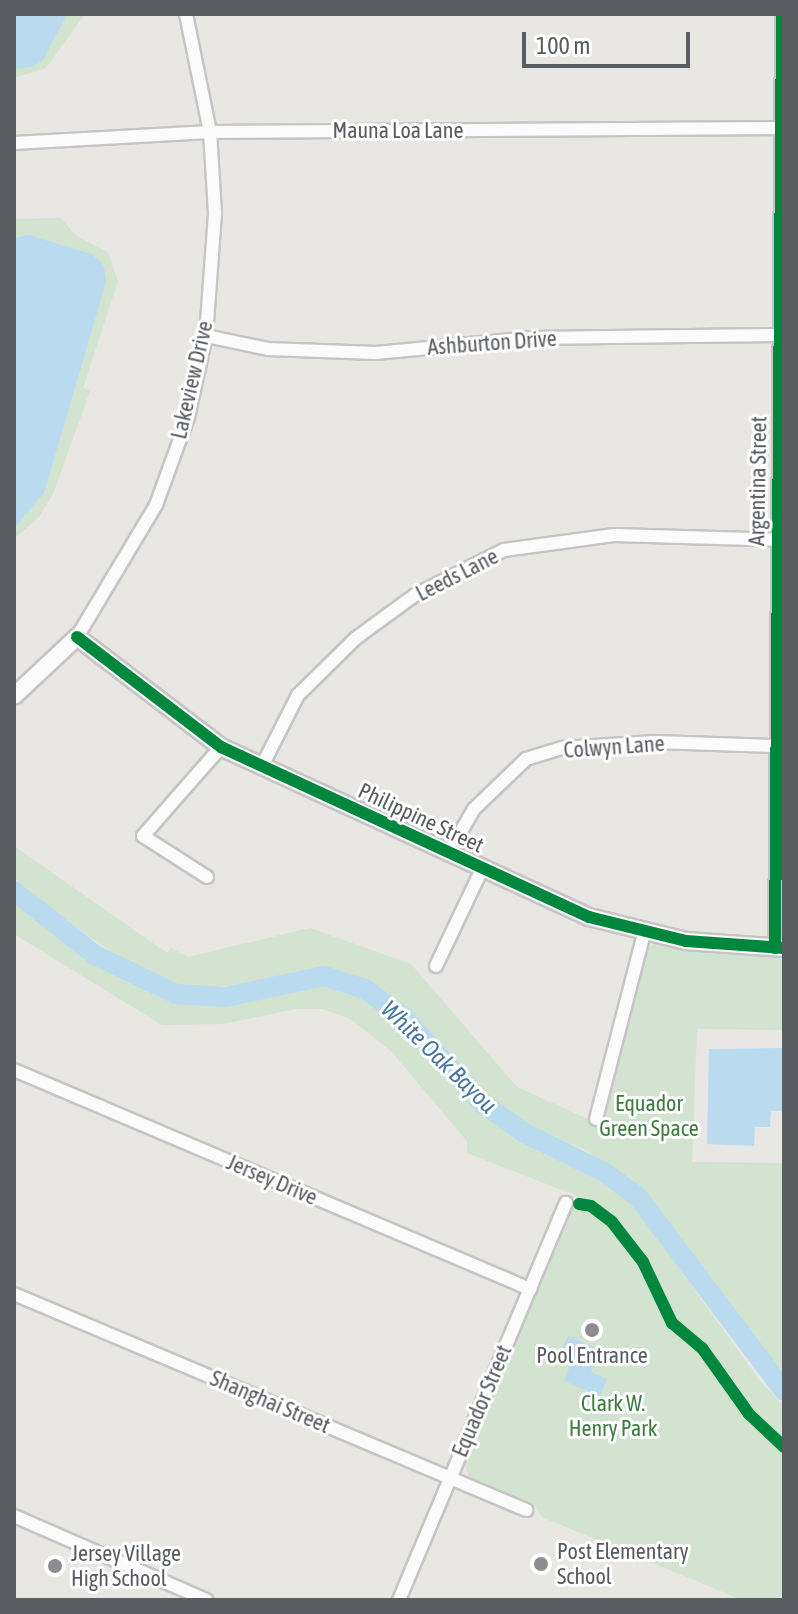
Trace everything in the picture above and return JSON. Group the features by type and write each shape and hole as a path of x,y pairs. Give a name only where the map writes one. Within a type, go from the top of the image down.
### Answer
{"street":[{"name":"Lakeview Drive","path":"14,696 77,637 156,505 188,417 206,336 215,213 210,132 186,14"},
{"name":"Argentina Street","path":"780,948 776,746 782,14"},
{"name":"Mauna Loa Lane","path":"14,143 210,132 783,128"},
{"name":"Ashburton Drive","path":"206,336 268,349 376,353 532,338 780,335"},
{"name":"Leeds Lane","path":"262,766 298,695 356,638 415,595 504,550 614,535 778,540"},
{"name":"Philippine Street","path":"77,637 221,747 589,917 644,933 727,947 780,948"},
{"name":"Colwyn Lane","path":"449,852 474,809 526,759 563,748 654,742 776,746"},
{"path":"207,877 143,836 221,747"},
{"path":"436,966 482,869"},
{"path":"596,1119 644,933"},
{"name":"Jersey Drive","path":"14,1070 530,1289"},
{"name":"Equador Street","path":"399,1600 566,1203"},
{"name":"Shanghai Street","path":"14,1294 526,1510"},
{"path":"14,1516 206,1600"}],"green space":[{"path":"14,14 84,15 46,68 14,78"},
{"path":"61,218 75,235 108,252 118,281 83,388 90,391 53,494 39,517 14,539 14,219"},
{"name":"Equador Green Space","path":"14,846 167,953 171,948 188,957 310,928 411,964 517,1087 601,1125 648,948 656,943 724,954 784,955 784,1030 697,1029 692,1162 782,1163 784,1384 635,1183 585,1150 513,1118 485,1096 414,1015 331,972 309,970 252,985 187,988 138,970 52,911 14,877"},
{"name":"Clark W. Henry Park","path":"14,902 73,947 178,1003 242,1002 294,985 321,984 355,994 380,1007 493,1120 516,1137 608,1181 633,1204 760,1381 784,1406 784,1600 742,1600 542,1517 533,1503 470,1478 464,1465 577,1196 467,1153 467,1141 390,1050 350,1019 323,1009 296,1009 223,1024 162,1025 14,934"}],"water":[{"path":"14,14 67,14 43,60 32,67 14,69"},
{"path":"28,235 92,254 104,266 106,282 44,493 14,528 14,238"},
{"path":"784,1048 784,1111 771,1111 770,1127 755,1127 754,1146 707,1144 709,1049"},
{"path":"568,1336 601,1350 591,1372 607,1379 600,1396 564,1381 574,1355 562,1349"}],"waterway":[{"name":"White Oak Bayou","path":"14,891 95,955 176,994 226,997 324,976 365,989 403,1017 481,1102 523,1132 604,1172 638,1197 784,1391"}],"cycle path":[{"path":"775,948 782,14"},
{"path":"77,637 221,747 589,917 686,941 784,948"},
{"path":"579,1204 591,1206 612,1222 643,1262 672,1323 702,1348 749,1414 784,1447"}],"place":[{"name":"Pool Entrance","path":"592,1330"},
{"name":"Post Elementary School","path":"541,1564"},
{"name":"Jersey Village High School","path":"55,1566"}]}
